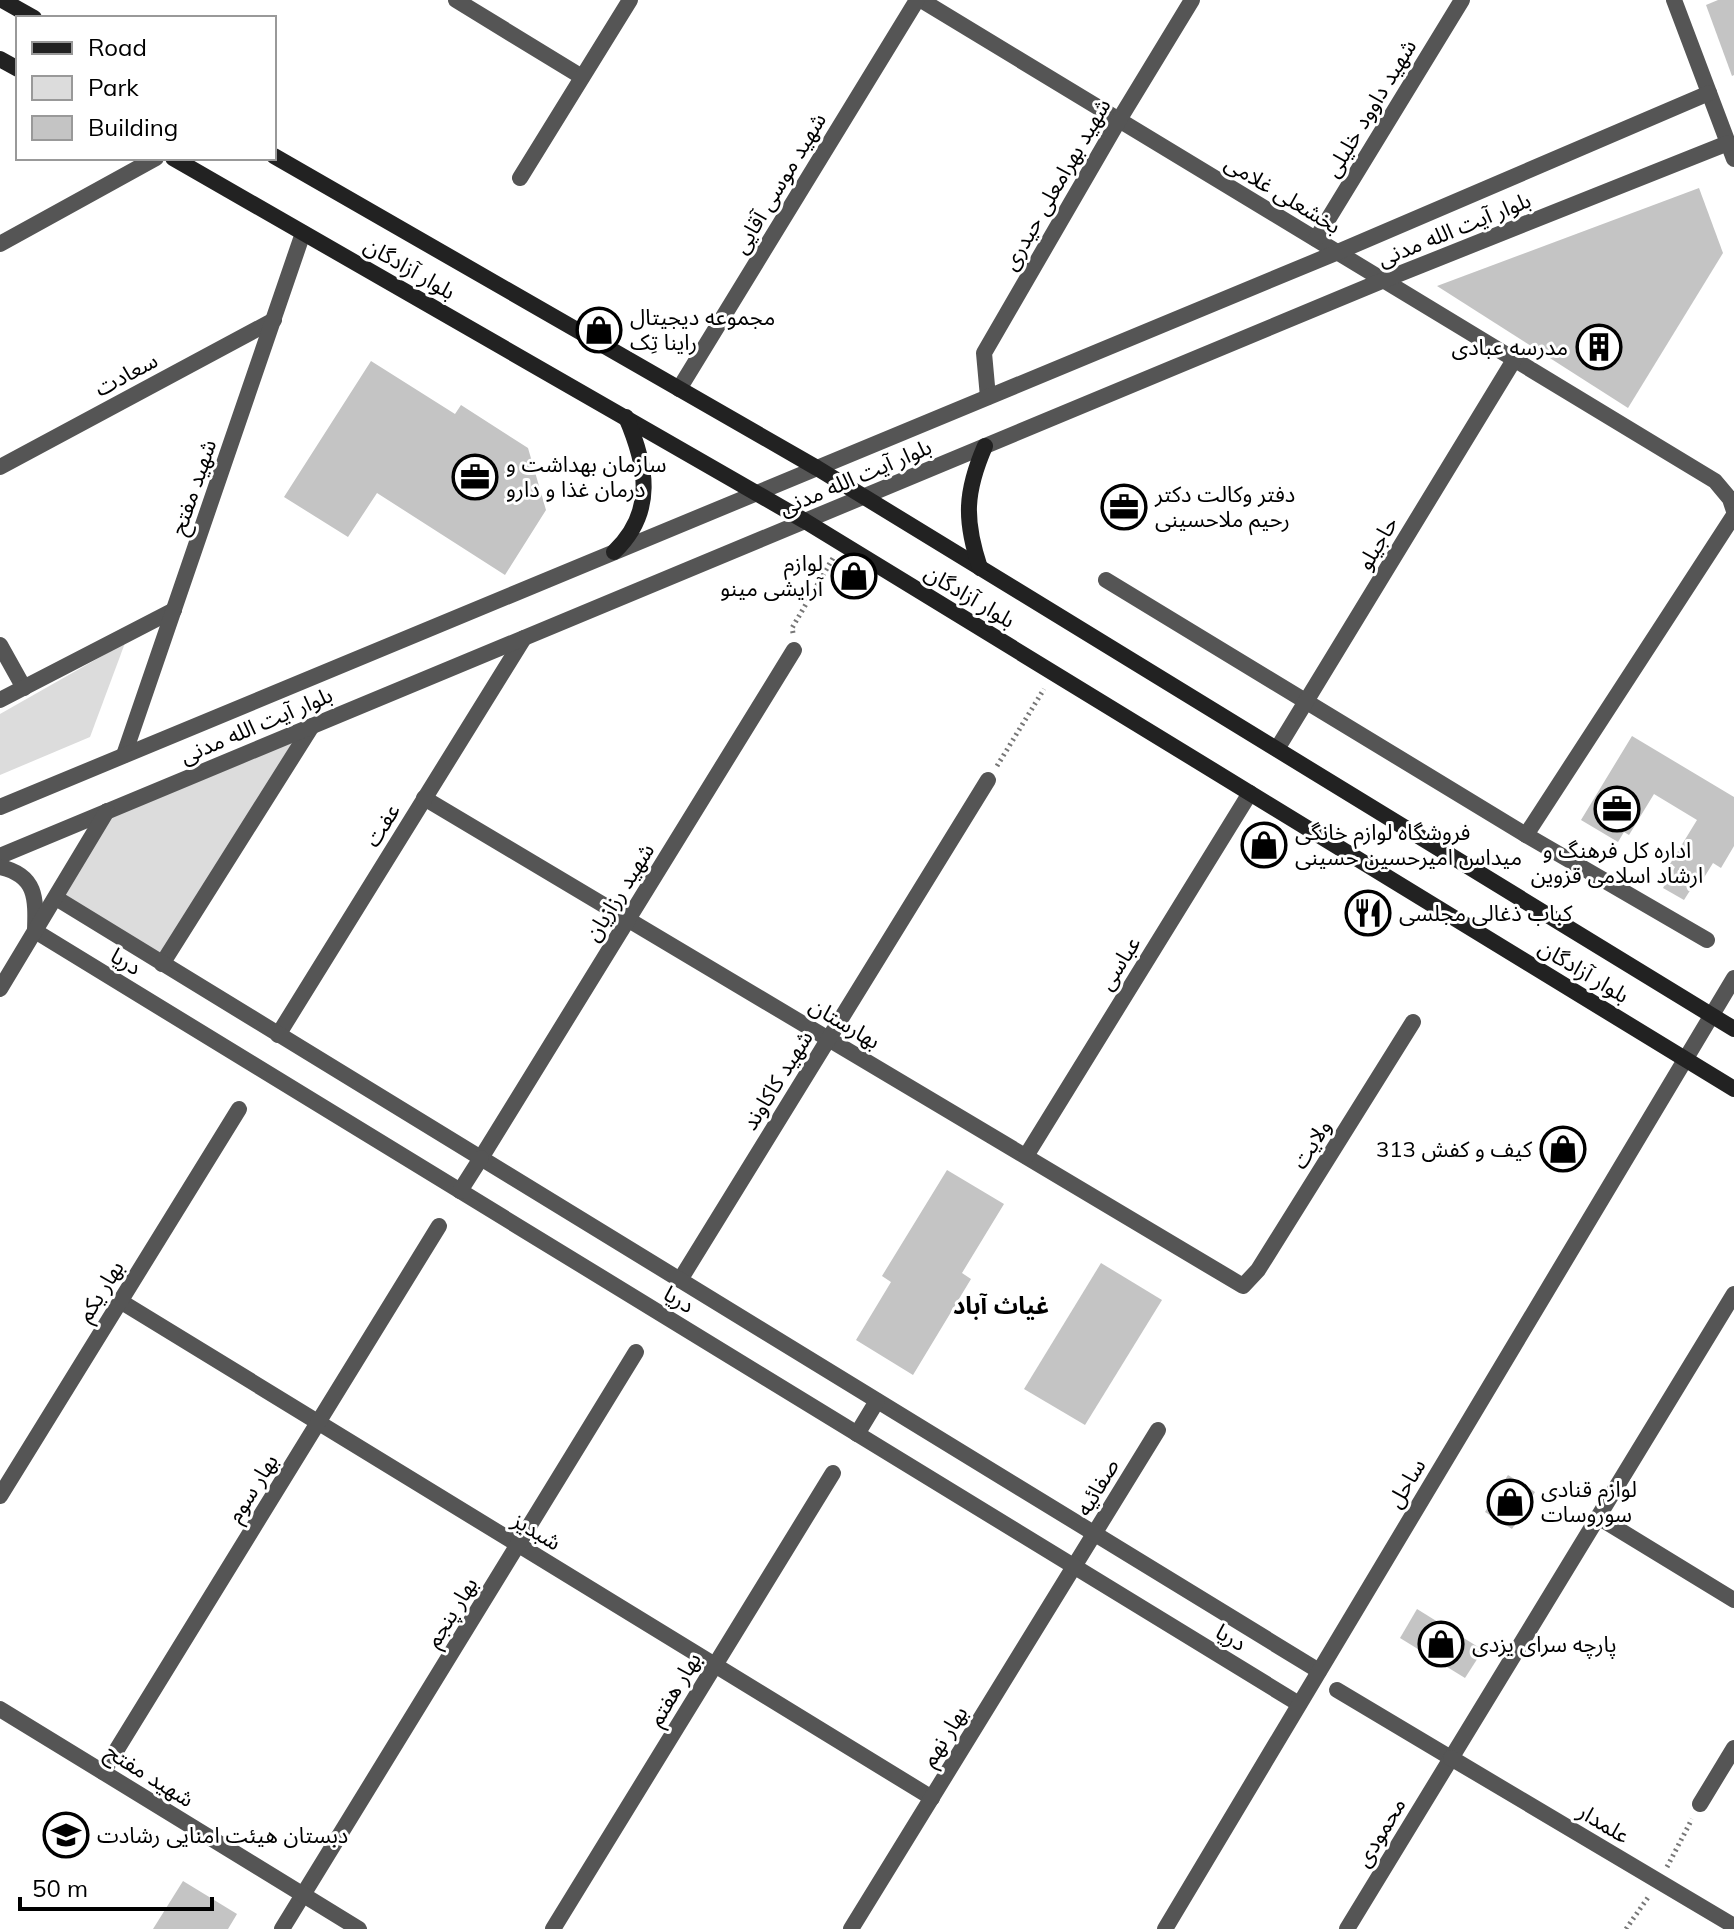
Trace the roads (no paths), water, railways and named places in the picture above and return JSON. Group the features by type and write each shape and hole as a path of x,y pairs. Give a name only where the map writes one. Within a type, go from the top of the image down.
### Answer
{"main road":[{"path":"2,0 30,16"},
{"name":"بلوار آزادگان","path":"276,157 817,468 1734,1029"},
{"name":"بلوار آزادگان","path":"176,160 842,543 1734,1089"},
{"path":"614,552 630,537 640,514 644,490 644,466 626,417"},
{"path":"980,568 970,538 967,506 972,475 985,446"}],"street":[{"path":"456,0 582,77"},
{"path":"520,178 630,0"},
{"name":"بخشعلی غلامی","path":"919,0 1715,481 1730,499 1734,513 1526,835"},
{"name":"شهید موسی آقایی","path":"679,389 919,0"},
{"name":"شهید بهرامعلی حیدری","path":"988,397 984,353 1192,0"},
{"name":"شهید داوود خلیلی","path":"1316,239 1462,0"},
{"path":"1674,0 1731,151"},
{"name":"بلوار آیت الله مدنی","path":"0,807 1338,252 1709,93"},
{"name":"بلوار آیت الله مدنی","path":"0,856 1384,280 1731,151"},
{"path":"0,244 152,160"},
{"name":"شهید مفتح","path":"124,755 303,233"},
{"name":"سعادت","path":"0,467 274,320"},
{"name":"حاجیلو","path":"1277,749 1514,360"},
{"path":"1106,580 1526,835 1707,940"},
{"path":"0,700 174,610"},
{"name":"عفت","path":"278,1035 524,638"},
{"path":"0,645 24,688"},
{"name":"شهید رزازیان","path":"460,1191 794,650"},
{"path":"162,964 312,726"},
{"name":"شهید کاکاوند","path":"680,1280 988,780"},
{"name":"عباسی","path":"1026,1156 1250,793"},
{"name":"بهارستان","path":"424,798 1243,1286"},
{"path":"0,989 107,811"},
{"path":"0,867 17,872 29,882 34,896 35,931"},
{"name":"دریا","path":"56,898 1319,1671"},
{"name":"دریا","path":"35,931 1299,1704"},
{"name":"ساحل","path":"1165,1929 1734,978"},
{"name":"ولایت","path":"1243,1286 1258,1270 1413,1022"},
{"name":"بهار یکم","path":"0,1496 239,1109"},
{"name":"بهار سوم","path":"103,1772 439,1226"},
{"name":"محمودی","path":"1347,1929 1734,1294"},
{"name":"شبدیز","path":"120,1301 932,1798"},
{"name":"بهار پنجم","path":"282,1929 636,1352"},
{"path":"857,1434 877,1401"},
{"name":"صفائیه","path":"1074,1567 1158,1430"},
{"name":"بهار هفتم","path":"553,1929 833,1473"},
{"path":"1598,1517 1734,1600"},
{"name":"بهار نهم","path":"851,1929 1074,1567"},
{"name":"علمدار","path":"1337,1690 1734,1926"},
{"name":"شهید مفتح","path":"0,1709 359,1929"},
{"path":"1700,1804 1734,1748"}],"place":[{"name":"مجموعه دیجیتال راینا تِک","path":"599,330"},
{"name":"مدرسه عبادی","path":"1599,347"},
{"name":"سازمان بهداشت و درمان غذا و دارو","path":"475,477"},
{"name":"دفتر وکالت دکتر رحیم ملاحسینی","path":"1124,507"},
{"name":"لوازم آرایشی مینو","path":"854,576"},
{"name":"اداره کل فرهنگ و ارشاد اسلامی قزوین","path":"1617,809"},
{"name":"فروشگاه لوازم خانگی میداس امیرحسین حسینی","path":"1264,845"},
{"name":"کباب ذغالی مجلسی","path":"1368,913"},
{"name":"کیف و کفش 313","path":"1563,1149"},
{"name":"لوازم قنادی سوروسات","path":"1510,1502"},
{"name":"پارچه سرای یزدی","path":"1441,1644"},
{"name":"دبستان هیئت امنایی رشادت","path":"66,1835"}],"district":[{"name":"غیاث آباد","path":"1001,1305"}]}
